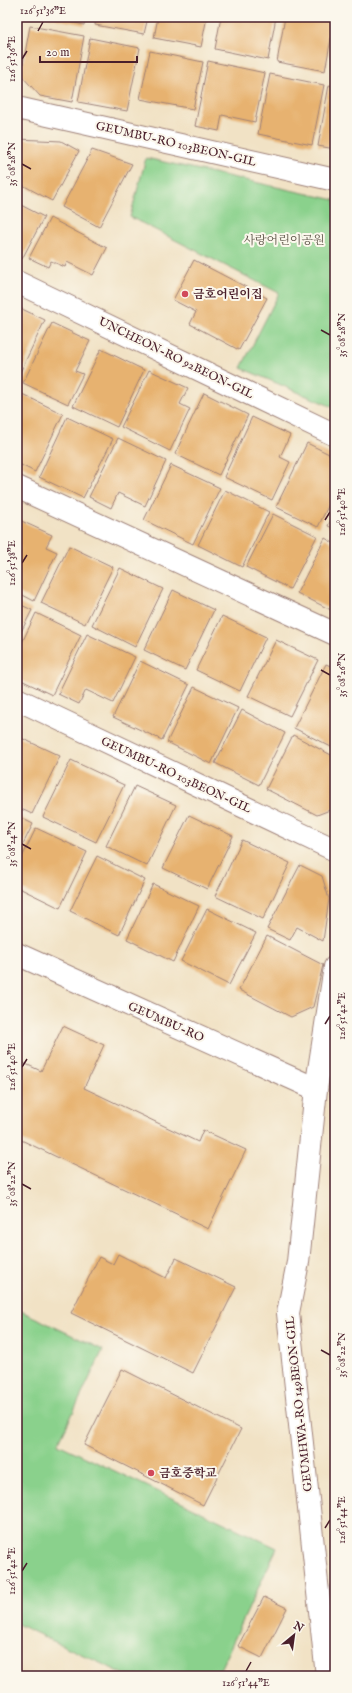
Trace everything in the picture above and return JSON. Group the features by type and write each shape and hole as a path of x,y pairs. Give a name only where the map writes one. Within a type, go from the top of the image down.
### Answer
{"street":[{"name":"GEUMBU-RO 103BEON-GIL","path":"17,108 335,180"},
{"name":"UNCHEON-RO 92BEON-GIL","path":"17,282 335,435"},
{"path":"17,487 335,634"},
{"name":"GEUMBU-RO 103BEON-GIL","path":"17,699 335,850"},
{"name":"GEUMBU-RO","path":"17,954 316,1089"},
{"name":"GEUMHWA-RO 149BEON-GIL","path":"327,1676 288,1313 298,1262 316,1089 335,967"}],"green space":[{"name":"사랑어린이공원","path":"146,158 335,200 335,408 241,368 279,293 130,217"},
{"path":"17,1309 103,1350 58,1444 277,1548 217,1676 128,1676 17,1624"}],"building":[{"path":"47,17 86,17 84,25"},
{"path":"96,17 148,17 144,34 95,25"},
{"path":"158,17 207,17 201,47 154,38"},
{"path":"221,17 276,17 268,60 215,49"},
{"path":"285,17 335,17 325,71 277,62"},
{"path":"30,26 84,36 72,102 40,96 21,75"},
{"path":"90,38 140,48 127,111 78,102"},
{"path":"150,51 203,62 193,109 140,99"},
{"path":"208,61 265,73 255,122 222,115 219,131 195,126"},
{"path":"270,74 324,85 312,145 258,134"},
{"path":"329,85 335,87 335,149 318,146"},
{"path":"17,139 61,141 79,151 52,201 17,182"},
{"path":"92,150 132,164 99,227 62,207"},
{"path":"17,203 44,217 22,259 17,257"},
{"path":"50,218 107,248 93,275 67,262 65,267 51,261 48,267 29,258"},
{"path":"194,260 267,298 239,350 190,324 196,312 173,300"},
{"path":"22,309 45,320 17,379 17,320"},
{"path":"52,323 90,341 75,371 83,374 68,404 23,383"},
{"path":"101,349 144,370 117,427 73,406"},
{"path":"149,370 188,388 180,404 190,409 170,451 121,427"},
{"path":"18,392 63,414 35,472 17,463 17,447 19,443 17,441"},
{"path":"204,393 248,415 219,475 175,454"},
{"path":"67,417 113,439 83,498 39,477"},
{"path":"252,417 290,435 280,457 290,462 272,500 224,477"},
{"path":"118,438 166,461 145,506 118,493 111,508 89,497"},
{"path":"307,443 335,457 335,492 318,527 276,507"},
{"path":"171,465 220,488 193,544 144,520"},
{"path":"225,490 269,512 242,567 198,545"},
{"path":"335,511 335,529 328,526"},
{"path":"273,514 317,536 290,589 246,567"},
{"path":"17,519 52,535 46,547 57,552 34,601 17,592"},
{"path":"325,538 335,544 335,612 297,593"},
{"path":"69,546 113,567 85,624 41,603"},
{"path":"120,568 163,589 135,647 92,625"},
{"path":"173,590 214,610 185,670 144,650"},
{"path":"17,603 32,610 17,640"},
{"path":"36,613 81,635 52,695 17,678 17,653"},
{"path":"222,616 266,637 240,691 196,670"},
{"path":"87,634 135,657 113,703 86,690 79,704 58,694"},
{"path":"276,640 318,660 290,716 248,696"},
{"path":"140,661 189,685 162,740 113,717"},
{"path":"326,664 335,668 335,749 294,728"},
{"path":"194,687 238,708 211,764 167,742"},
{"path":"242,710 285,733 259,785 215,763"},
{"path":"293,735 335,757 335,808 317,815 266,789"},
{"path":"17,736 60,756 32,814 17,807"},
{"path":"71,760 124,785 96,842 43,817"},
{"path":"135,786 176,805 147,866 106,846"},
{"path":"189,815 233,836 207,889 163,868"},
{"path":"17,816 33,824 17,856"},
{"path":"36,828 87,852 60,908 17,887 17,868"},
{"path":"242,840 290,863 263,919 215,896"},
{"path":"97,856 145,880 119,935 70,911"},
{"path":"300,865 322,876 329,899 323,941 297,927 290,940 267,929"},
{"path":"153,884 199,906 173,962 127,939"},
{"path":"207,909 256,933 229,985 181,961"},
{"path":"267,936 323,965 313,1007 291,1017 239,990"},
{"path":"63,1026 104,1045 84,1088 198,1142 203,1130 246,1150 208,1229 17,1138 17,1060 41,1071"},
{"path":"118,1254 166,1278 176,1258 236,1287 193,1373 71,1313 99,1257 113,1264"},
{"path":"122,1369 241,1429 203,1505 84,1445"},
{"path":"264,1597 287,1608 262,1658 238,1646"}],"place":[{"name":"금호어린이집","path":"185,294"},
{"name":"금호중학교","path":"151,1473"}]}
